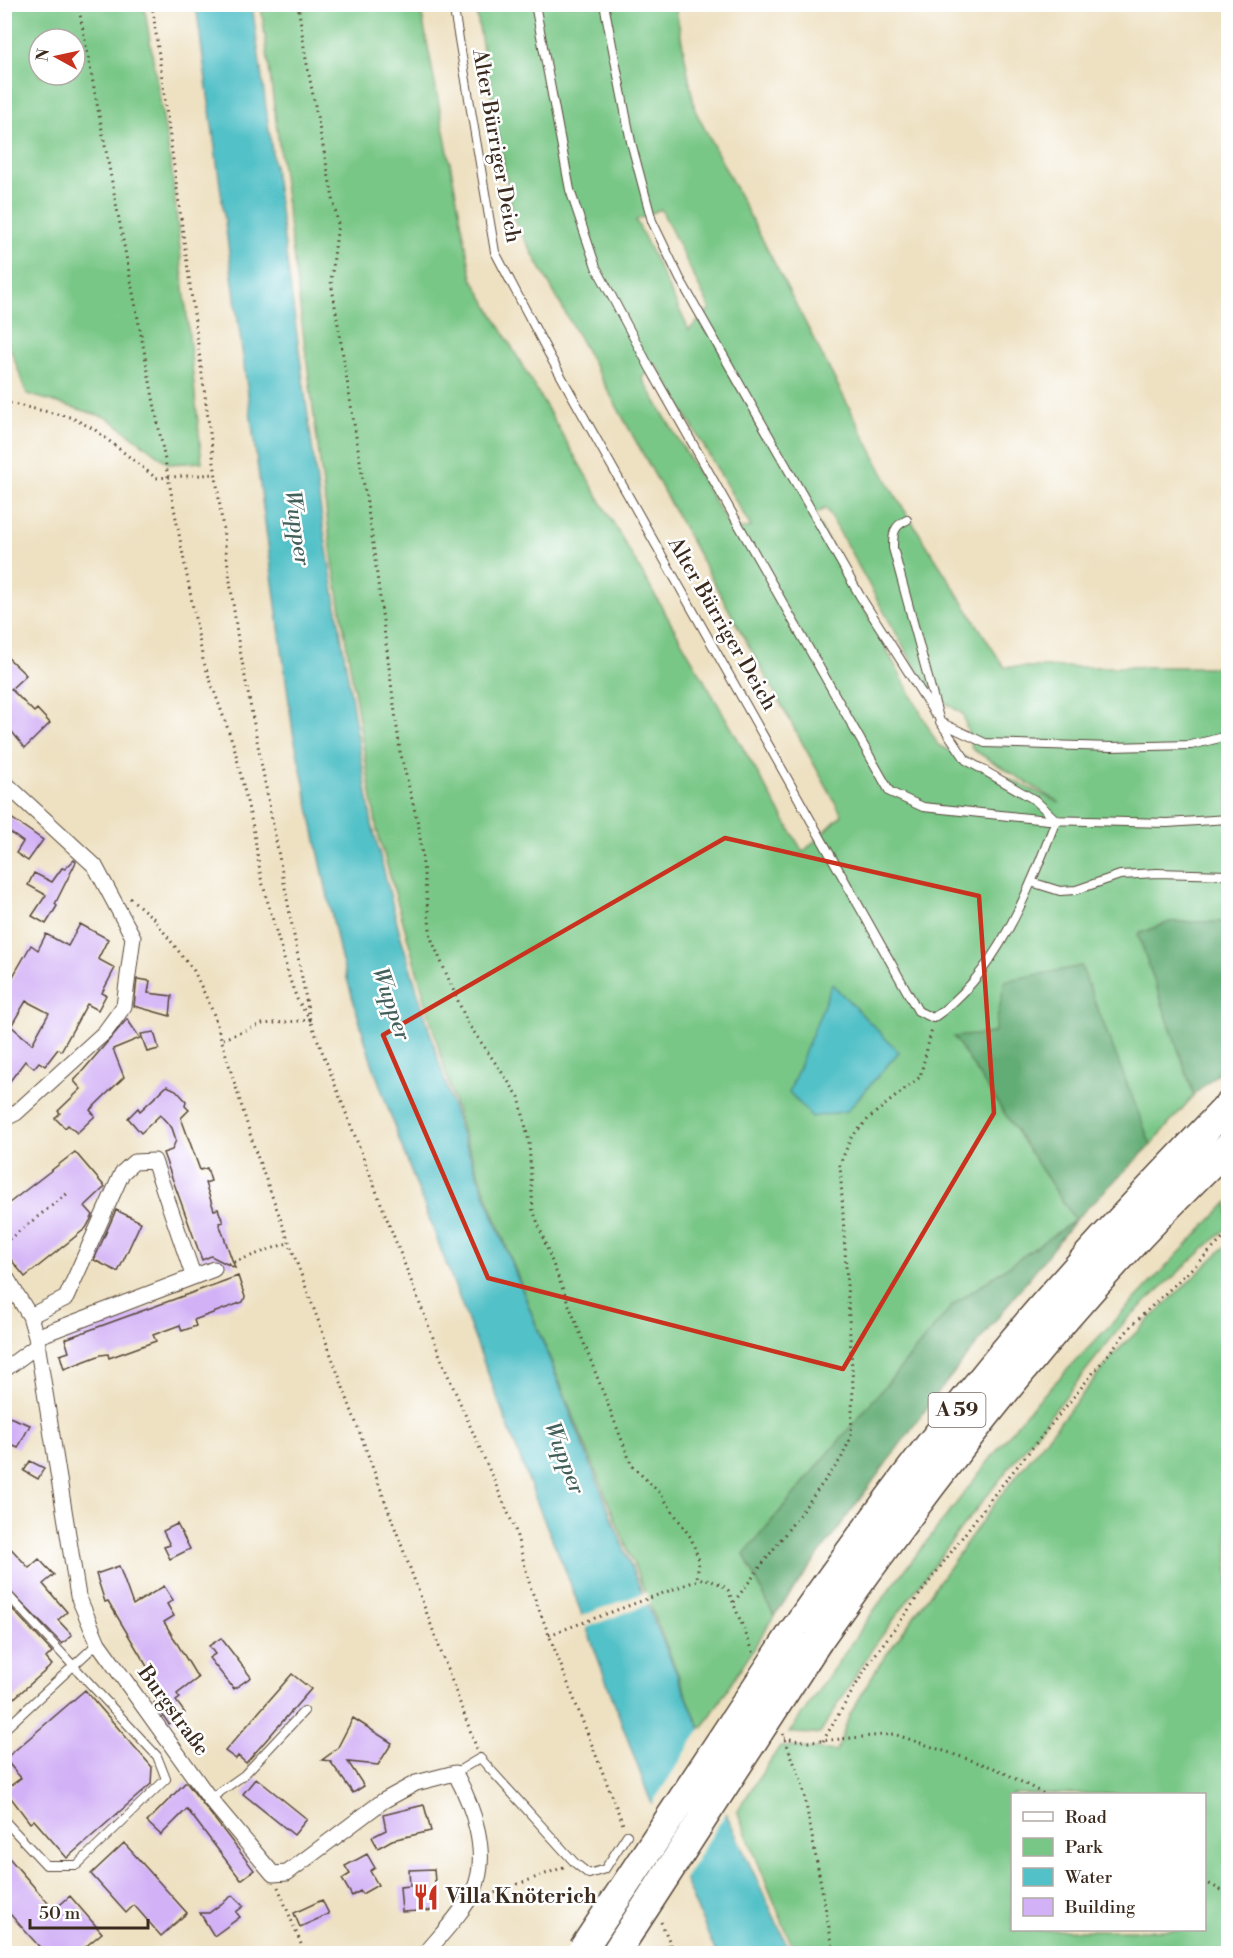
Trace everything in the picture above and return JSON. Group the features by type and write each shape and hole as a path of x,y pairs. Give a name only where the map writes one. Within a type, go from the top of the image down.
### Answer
{"highway":[{"name":"A 59","path":"615,1953 805,1637 934,1438 1039,1310 1138,1200 1228,1106"},
{"name":"A 59","path":"582,1951 805,1637 880,1554 1021,1372 1109,1268 1228,1147"}],"street":[{"path":"4,782 95,866 133,937 124,1006 105,1032 16,1113 4,1119"},
{"path":"30,1316 66,1298 122,1173 134,1162 154,1161 193,1275"},
{"path":"4,1370 37,1341 193,1275 214,1269"},
{"name":"Burgstraße","path":"4,1274 30,1316 37,1341 78,1596 98,1643 210,1799 273,1874"},
{"path":"273,1874 287,1873 383,1801 416,1782 455,1773 468,1797 478,1836 479,1869 473,1891 425,1953"}],"lane":[{"name":"Alter Bürriger Deich","path":"453,4 495,252 552,360 918,1011 933,1018"},
{"path":"535,4 570,190 596,267 651,370 890,792 922,807 1056,820 1167,823 1228,819"},
{"path":"604,4 631,142 652,221 680,279 860,596 966,760 1035,800 1056,820"},
{"path":"907,520 899,524 893,533 893,548 940,722 985,743 1111,747 1191,745 1228,736"},
{"path":"933,1018 953,1005 985,970 1031,882 1056,820"},
{"path":"1031,882 1060,891 1076,890 1120,875 1228,875"},
{"path":"4,1592 157,1756 166,1779 77,1865 46,1865 4,1820"},
{"path":"4,1730 98,1643"},
{"path":"210,1799 244,1775 304,1711"},
{"path":"455,1773 480,1758 574,1863 588,1874 605,1869 627,1835"}],"path":[{"path":"78,4 203,660 234,746 253,827 261,878 291,980 297,999 309,1020 444,1366 515,1529 531,1589 627,1835"},
{"path":"152,4 238,640 309,1020"},
{"path":"298,4 305,54 338,224 331,281 371,529 400,751 419,828 431,938 467,1022 519,1097 529,1142 533,1210 550,1259 632,1466 660,1493 691,1538 699,1560 696,1579"},
{"path":"4,402 70,417 94,429 156,477 216,474"},
{"path":"128,896 153,918 194,971 223,1039 255,1150 480,1758"},
{"path":"734,1602 841,1460 851,1437 853,1386 840,1164 851,1138 870,1117 920,1077 933,1018"},
{"path":"223,1039 262,1024 309,1020"},
{"path":"4,1243 68,1193"},
{"path":"823,1741 869,1663 989,1501 1132,1325 1228,1234"},
{"path":"214,1269 288,1242"},
{"path":"549,1635 670,1588 704,1578 722,1585 734,1602 758,1665"},
{"path":"781,1728 802,1783 834,1953"},
{"path":"784,1738 800,1742 823,1741 887,1733 997,1769 1042,1793"},
{"path":"496,1892 564,1867"},
{"path":"273,1874 305,1953"},
{"path":"1206,1882 1228,1894"},
{"path":"670,1953 669,1942 675,1953"}],"highlighted area":[{"path":"725,838 979,896 994,1113 843,1369 488,1278 383,1035"}],"green space":[{"path":"5,4 144,5 172,172 202,462 169,464 108,418 27,394 5,334"},
{"path":"261,5 420,5 472,278 803,852 842,815 514,220 475,5 675,5 695,110 893,492 1004,667 1228,667 1228,922 1170,922 1138,934 1194,1095 1151,1145 1080,966 994,1033 955,1037 1075,1220 953,1305 744,1554 774,1616 702,1729 532,1314 462,1130 377,830 332,556","holes":["661,209 710,309 689,330 636,220","656,364 751,527 732,531 642,378","826,508 929,692 963,714 972,749 1060,803 938,745 814,515"]},
{"path":"1170,922 1228,922 1228,1064 1194,1095 1138,934"},
{"path":"1081,966 1151,1145 1075,1220 954,1037 994,1033 1005,981"},
{"path":"1228,1202 1228,1227 1125,1321 960,1530 872,1649 820,1734 789,1733 877,1606 1025,1414"},
{"path":"1075,1220 937,1394 774,1616 744,1554 953,1305"},
{"path":"1228,1244 1228,1953 795,1953 737,1811 780,1746 837,1751 849,1716 877,1668 997,1500 1118,1350"}],"water":[{"name":"Wupper","path":"196,5 252,5 322,519 372,824 400,934 459,1127 630,1564 699,1726 728,1818 791,1953 716,1953 649,1797 565,1569 541,1513 400,1142 370,1057 341,958 293,732"},
{"path":"832,984 899,1052 847,1111 812,1117 789,1092"}],"pier":[{"path":"646,1592 651,1603 583,1629 578,1617"},
{"path":"702,1727 728,1810 681,1884 650,1807"}],"building":[{"path":"4,654 26,675 11,689 34,712 37,709 50,723 25,748 4,722"},
{"path":"4,813 43,840 28,861 16,853 23,842 4,828"},
{"path":"74,860 76,862 55,904 57,906 46,924 32,916 46,895 28,885 34,873 52,882 62,868 65,869"},
{"path":"80,924 108,939 98,959 115,968 102,993 106,995 98,1010 87,1004 61,1051 58,1049 45,1066 39,1062 34,1068 25,1061 4,1089 4,992 31,945 38,950 46,934 68,946","holes":["26,1001 49,1013 32,1044 11,1026"]},
{"path":"137,979 150,981 148,993 172,996 170,1016 134,1006"},
{"path":"127,1019 140,1038 113,1049 124,1077 90,1110 95,1116 77,1133 68,1125 65,1128 55,1118 60,1113 58,1111 81,1089 74,1081"},
{"path":"154,1032 159,1049 147,1052 141,1034"},
{"path":"167,1086 176,1090 186,1101 185,1106 189,1110 181,1118 200,1170 207,1168 211,1181 205,1183 214,1210 218,1209 223,1222 219,1223 235,1268 211,1256 202,1260 163,1153 172,1150 176,1140 172,1128 160,1115 141,1133 128,1118 138,1108 140,1111"},
{"path":"75,1152 105,1187 85,1206 93,1215 86,1228 25,1277 4,1251 4,1207"},
{"path":"116,1210 141,1222 118,1272 94,1260"},
{"path":"238,1276 245,1297 243,1302 194,1320 196,1326 182,1331 180,1325 153,1335 156,1341 109,1358 108,1354 101,1355 64,1369 60,1355 69,1352 65,1339"},
{"path":"4,1415 30,1425 18,1448 4,1442"},
{"path":"30,1461 44,1468 38,1479 24,1471"},
{"path":"177,1524 190,1549 170,1559 164,1547 170,1545 163,1531"},
{"path":"4,1541 29,1568 39,1559 54,1575 43,1584 67,1612 58,1620 72,1635 62,1644 4,1585"},
{"path":"119,1566 133,1605 164,1586 173,1600 167,1604 174,1616 164,1622 198,1678 177,1694 180,1698 176,1701 185,1713 169,1724 154,1703 164,1695 108,1601 105,1602 96,1574"},
{"path":"4,1600 52,1652 46,1658 52,1665 4,1707"},
{"path":"221,1638 251,1677 234,1689 209,1658 215,1654 209,1646"},
{"path":"292,1674 311,1689 246,1763 238,1756 236,1759 225,1751"},
{"path":"85,1690 152,1767 151,1784 67,1858 34,1820 30,1823 5,1790 21,1778 5,1759"},
{"path":"353,1718 392,1743 378,1765 348,1762 364,1786 353,1793 330,1761 322,1760 337,1749"},
{"path":"256,1778 307,1819 294,1835 243,1794"},
{"path":"186,1782 254,1870 241,1880 187,1809 161,1835 147,1822"},
{"path":"424,1805 431,1831 392,1840 378,1848 372,1837 386,1830 383,1815"},
{"path":"124,1843 187,1913 161,1936 134,1905 126,1913 91,1874"},
{"path":"4,1852 54,1910 70,1896 102,1933 78,1953 45,1953 10,1914 4,1920"},
{"path":"367,1854 375,1868 370,1871 378,1885 362,1894 360,1891 352,1896 342,1879 350,1874 345,1866"},
{"path":"434,1869 437,1910 402,1912 400,1887 410,1886 409,1870"},
{"path":"233,1895 244,1906 236,1912 240,1917 214,1936 200,1913 209,1913"},
{"path":"322,1900 329,1914 300,1927 294,1913"}],"place":[{"name":"Villa Knöterich","path":"426,1897"}]}
